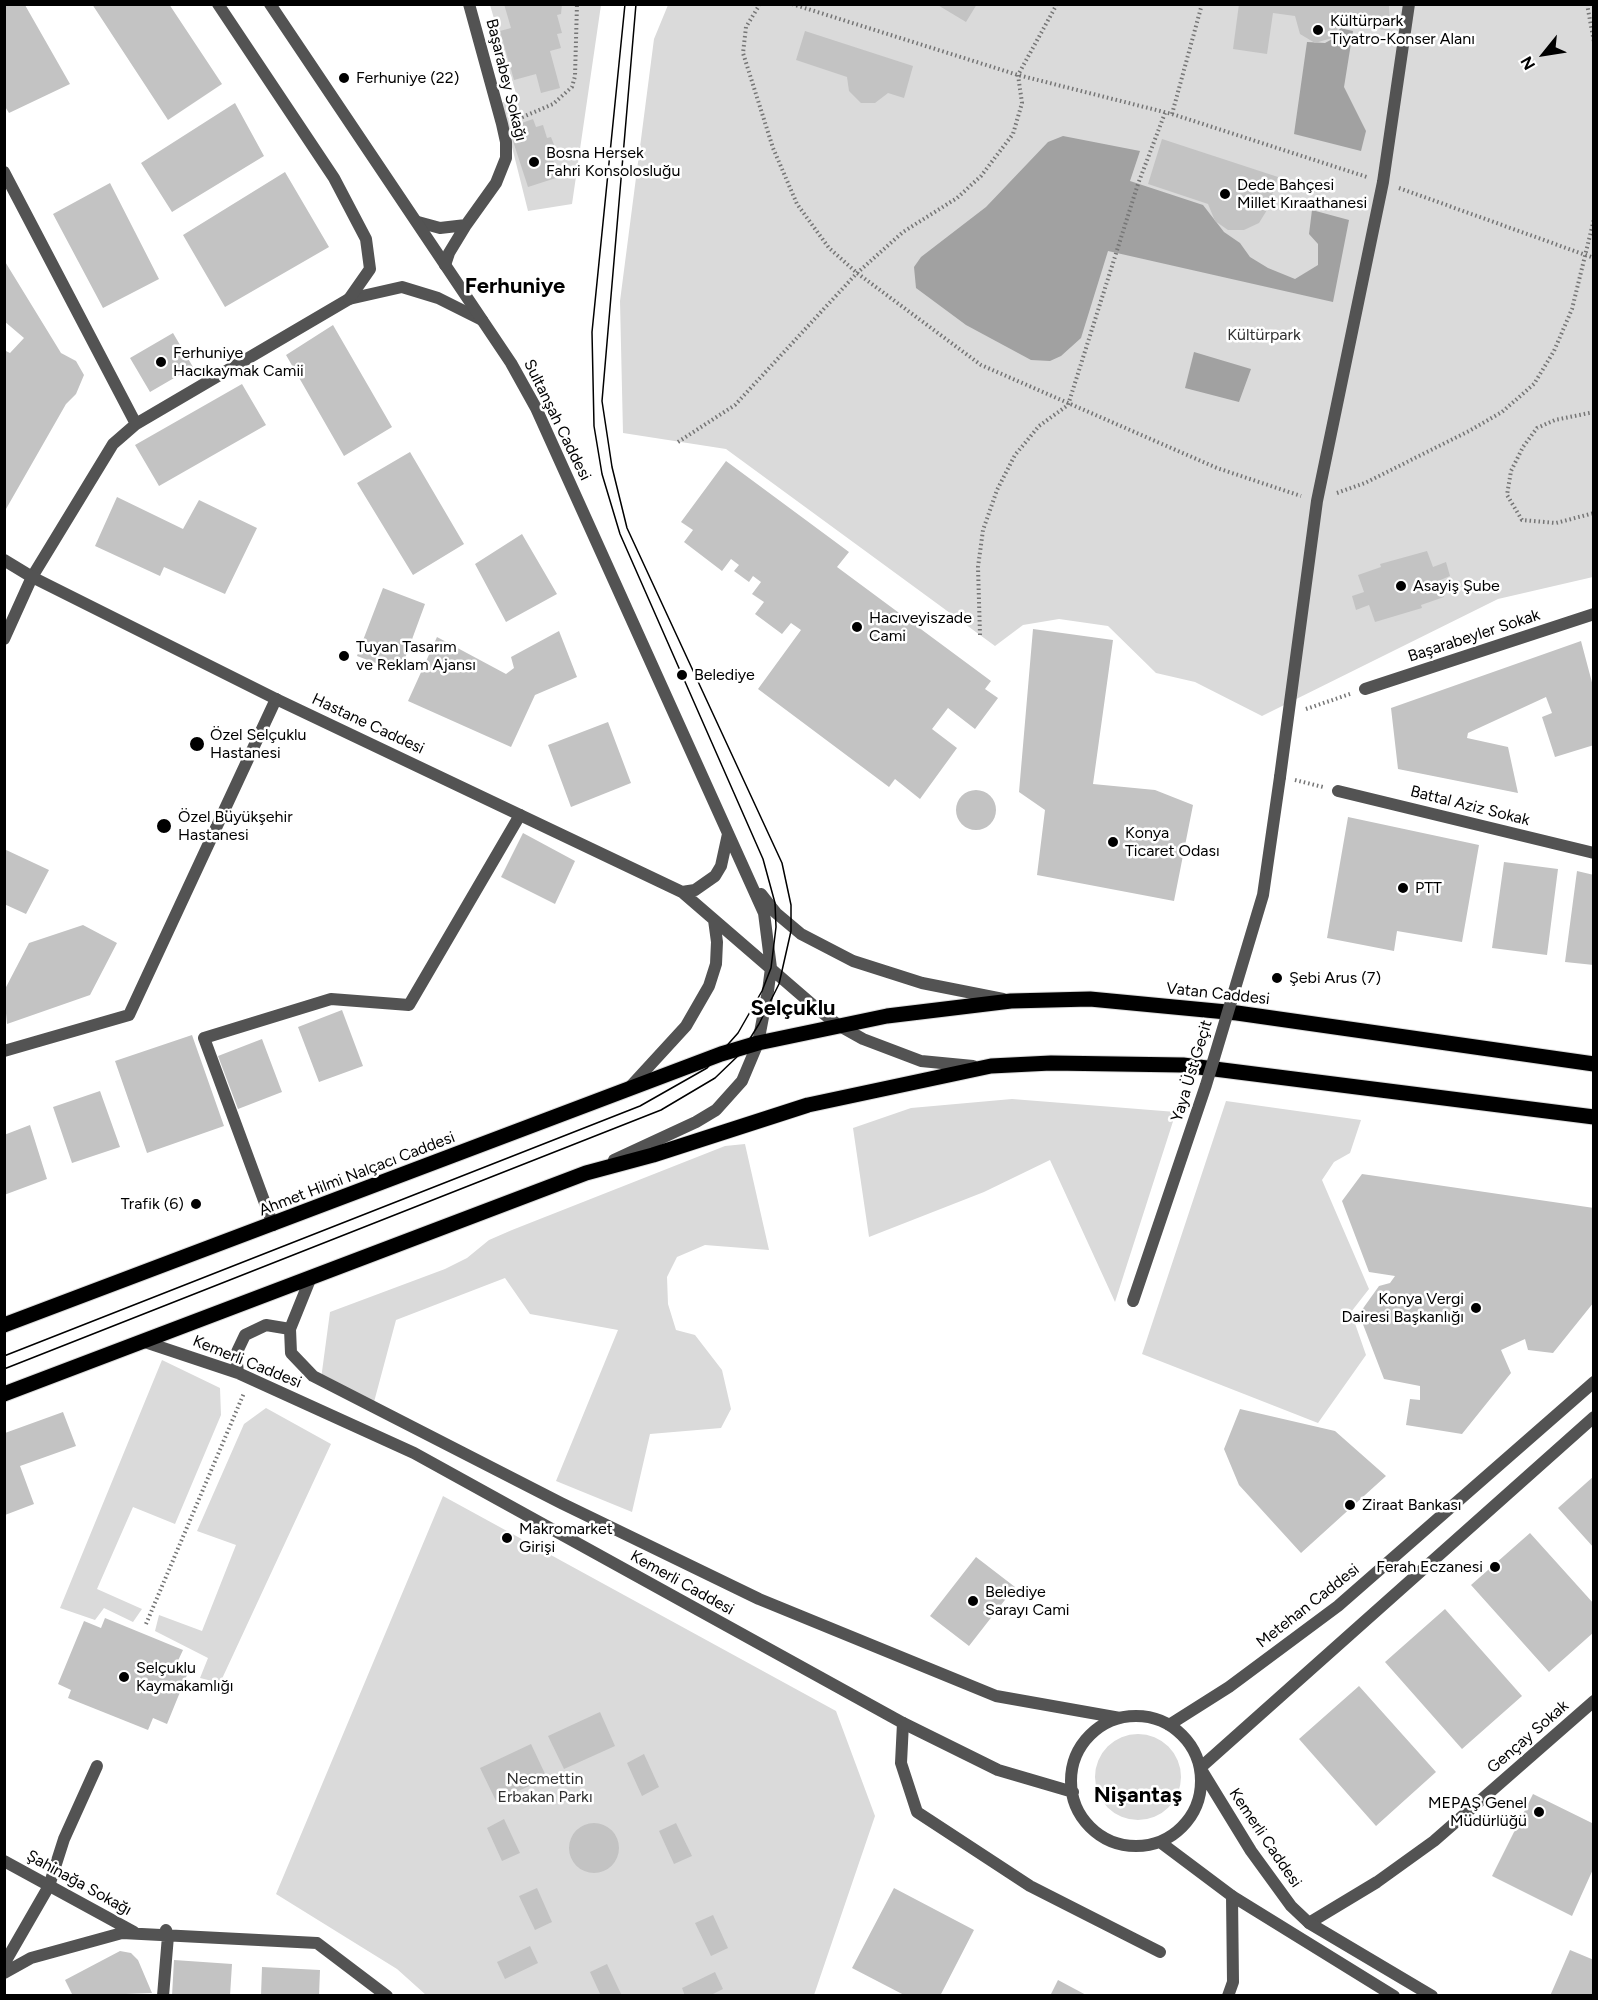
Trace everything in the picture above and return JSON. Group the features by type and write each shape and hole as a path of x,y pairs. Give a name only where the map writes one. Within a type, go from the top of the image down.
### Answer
{"main road":[{"name":"Vatan Caddesi","path":"758,1043 887,1016 1011,1001 1090,999 1237,1013 1593,1064"},
{"name":"Ahmet Hilmi Nalçacı Caddesi","path":"4,1325 273,1225 628,1088 758,1043"},
{"path":"4,1394 586,1173 653,1155 808,1106 887,1086 991,1066 1051,1063 1183,1065 1593,1117"}],"street":[{"path":"218,4 334,178 366,239 370,269 349,299"},
{"name":"Sultanşah Caddesi","path":"270,4 511,363 536,408 728,834 753,884"},
{"name":"Başarabey Sokağı","path":"445,265 466,225 502,171 506,142 469,4"},
{"name":"Yaya Üst Geçit","path":"1133,1301 1206,1084 1263,895 1317,501 1383,182 1409,4"},
{"path":"4,172 136,424"},
{"path":"418,222 440,228 466,225"},
{"path":"4,639 32,577 113,444 136,424 349,299 402,287 438,298 482,320"},
{"name":"Hastane Caddesi","path":"4,560 32,577 276,699 682,892 838,1026 881,1047 921,1061 991,1066"},
{"name":"Başarabeyler Sokak","path":"1365,689 1593,614"},
{"path":"4,1051 129,1015 276,699"},
{"name":"Battal Aziz Sokak","path":"1338,791 1593,853"},
{"path":"273,1225 204,1038 331,999 409,1005 520,815"},
{"path":"682,892 695,890 715,876 721,866 728,834"},
{"path":"586,1173 696,1122 716,1110 742,1082 758,1043 771,968 764,913 753,884"},
{"path":"753,884 776,913 801,934 825,949 879,970 922,983 1011,1001"},
{"path":"628,1088 663,1054 686,1026 709,986 716,964 717,942 714,920"},
{"path":"238,1373 236,1354 245,1335 266,1325 290,1329 311,1277"},
{"name":"Kemerli Caddesi","path":"290,1329 291,1353 313,1376 561,1503 759,1599 996,1696 1120,1718"},
{"name":"Kemerli Caddesi","path":"145,1342 238,1373 414,1453 903,1723 998,1770 1072,1792"},
{"name":"Metehan Caddesi","path":"1168,1725 1229,1687 1338,1606 1593,1382"},
{"path":"1200,1768 1593,1418"},
{"name":"Gençay Sokak","path":"1309,1923 1377,1882 1434,1841 1593,1701"},
{"path":"1137,1716 1168,1725 1188,1743 1200,1768 1201,1786 1197,1804 1189,1820 1176,1833 1160,1842 1141,1846 1122,1844 1105,1838 1090,1826 1079,1810 1072,1792 1072,1773 1077,1754 1087,1738 1102,1726 1120,1718 1137,1716"},
{"path":"903,1723 901,1763 917,1812 1030,1886 1160,1952"},
{"path":"4,1964 49,1886 64,1839 97,1766"},
{"name":"Kemerli Caddesi","path":"1200,1768 1270,1880 1309,1923 1432,1995"},
{"path":"1160,1842 1232,1896 1394,1995"},
{"name":"Şahinağa Sokağı","path":"4,1861 138,1934"},
{"path":"1228,1995 1233,1982 1232,1896"},
{"path":"163,1995 166,1932"},
{"path":"4,1973 31,1958 122,1933 166,1932 317,1943 387,1995"}],"path":[{"path":"502,124 553,104 572,87 577,4"},
{"path":"760,4 746,27 743,53 766,127 797,204 828,248 857,273 981,365 1068,405 1217,468 1317,501 1365,483 1469,432 1502,412 1534,384 1554,351 1572,309 1593,219"},
{"path":"792,4 1018,75 1165,113 1138,184 1068,405 1039,426 1015,455 997,490 983,530 978,567 980,635"},
{"path":"678,442 735,405 857,273 903,232 957,198 1000,155 1013,134 1022,103 1018,75 1057,4"},
{"path":"1172,114 1202,4"},
{"path":"1587,4 1593,42"},
{"path":"1593,412 1556,420 1537,428 1523,447 1512,471 1506,495 1522,520 1556,523 1593,513"},
{"path":"1288,715 1365,689"},
{"path":"1280,777 1338,791"},
{"path":"146,1624 250,1378"}],"green space":[{"path":"490,5 601,5 572,204 528,211 501,103 517,97"},
{"name":"Kültürpark","path":"668,5 1593,5 1593,577 1498,599 1262,716 1195,682 1156,673 1108,626 1059,619 1023,625 995,646 726,449 623,433 620,301 654,39"},
{"path":"1012,1099 1176,1112 1115,1302 1050,1160 984,1192 869,1237 853,1128 911,1108"},
{"path":"1226,1101 1361,1120 1350,1153 1334,1162 1322,1180 1369,1289 1351,1312 1366,1355 1318,1423 1142,1354"},
{"path":"745,1144 769,1250 705,1245 677,1257 667,1277 668,1304 676,1330 695,1335 722,1370 731,1409 721,1428 650,1434 632,1512 556,1481 618,1330 530,1314 505,1278 396,1320 374,1402 321,1379 330,1312 445,1269 467,1258 489,1240 512,1230 725,1146"},
{"path":"162,1360 220,1388 221,1415 175,1524 133,1507 97,1589 142,1609 133,1622 104,1608 95,1620 60,1608"},
{"path":"266,1408 331,1444 220,1683 200,1678 208,1658 155,1631 159,1615 202,1631 236,1545 197,1531 244,1424"},
{"name":"Necmettin Erbakan Parkı","path":"443,1496 836,1711 875,1816 814,1995 426,1995 397,1969 276,1894"},
{"path":"1138,1734 1154,1738 1168,1747 1177,1761 1181,1777 1177,1793 1168,1807 1154,1816 1138,1820 1122,1816 1108,1807 1099,1793 1095,1777 1099,1761 1108,1747 1122,1738"}],"shaded area":[{"path":"1340,28 1353,31 1344,87 1366,131 1361,151 1294,134 1307,42 1325,43 1336,37"},
{"path":"1063,136 1140,151 1130,181 1203,205 1224,232 1240,243 1250,257 1268,268 1295,279 1318,265 1318,244 1309,234 1312,210 1349,220 1333,302 1108,251 1081,338 1061,356 1050,361 1031,360 966,325 916,288 914,267 921,257 986,207 1048,142"},
{"path":"1194,352 1251,369 1239,402 1185,388"}],"building":[{"path":"92,4 169,4 222,84 168,120"},
{"path":"504,4 562,4 561,14 557,15 562,33 557,34 561,48 550,51 560,88 541,93 536,74 514,80 500,31 511,28"},
{"path":"936,4 977,4 966,22"},
{"name":"Kültürpark Tiyatro-Konser Alanı","path":"1239,4 1389,4 1390,31 1342,22 1332,38 1315,43 1300,34 1295,16 1273,13 1267,54 1233,49"},
{"path":"4,5 25,5 70,84 9,113 4,105"},
{"path":"805,31 913,66 904,98 888,93 875,103 861,103 849,91 847,77 796,60"},
{"path":"235,103 264,156 172,212 141,163"},
{"path":"533,119 536,127 543,125 547,138 551,137 558,155 552,157 559,177 528,187 511,135 518,133 516,125"},
{"name":"Dede Bahçesi Millet Kıraathanesi","path":"1162,139 1278,177 1267,210 1259,223 1244,230 1228,230 1215,221 1208,204 1148,184"},
{"path":"285,172 329,247 225,307 183,235"},
{"path":"110,183 159,279 103,308 53,214"},
{"path":"4,260 61,353 76,361 84,375 76,394 66,404 6,509 4,350 10,353 24,338 4,321"},
{"path":"333,325 392,427 344,456 286,355"},
{"name":"Ferhuniye Hacıkaymak Camii","path":"173,333 193,367 150,392 130,358"},
{"path":"242,384 266,425 159,486 135,445"},
{"path":"410,452 464,544 413,575 357,483"},
{"name":"Hacıveyiszade Cami","path":"726,461 849,552 837,567 991,681 985,689 998,698 975,729 948,708 932,729 957,748 920,799 895,779 889,787 758,689 801,630 791,623 782,634 755,614 764,602 752,594 761,582 753,576 749,582 734,571 739,565 731,559 722,571 684,542 693,530 681,522"},
{"path":"117,497 183,529 199,500 257,528 225,594 164,567 160,576 95,546"},
{"path":"522,534 557,594 506,622 475,564"},
{"name":"Asayiş Şube","path":"1427,551 1433,567 1446,562 1450,576 1438,581 1444,597 1421,605 1422,608 1375,622 1369,605 1356,610 1352,596 1364,592 1358,575 1381,567 1380,564"},
{"path":"383,588 425,604 400,672 357,656"},
{"path":"1033,629 1113,640 1093,784 1155,790 1193,805 1174,901 1037,875 1045,810 1019,792"},
{"path":"559,631 577,677 535,695 511,747 408,701 437,637 506,674 514,668 511,657"},
{"path":"1581,641 1594,690 1594,745 1555,757 1542,717 1552,713 1546,697 1468,733 1467,738 1508,747 1518,793 1398,769 1391,708"},
{"path":"608,722 631,783 571,807 548,745"},
{"path":"976,790 990,796 996,810 990,824 976,830 962,824 956,810 962,796"},
{"name":"PTT","path":"1348,817 1479,845 1462,942 1397,931 1394,951 1327,938"},
{"path":"523,833 575,861 555,904 501,877"},
{"path":"4,849 49,870 26,914 4,904"},
{"path":"1504,862 1558,869 1547,955 1492,948"},
{"path":"1577,871 1594,875 1594,965 1565,962"},
{"path":"83,925 117,943 90,995 7,1024 4,991 29,943"},
{"path":"342,1010 363,1066 319,1082 298,1027"},
{"path":"192,1035 224,1126 147,1153 115,1061"},
{"path":"262,1039 282,1092 238,1109 218,1056"},
{"path":"100,1091 120,1147 72,1163 53,1107"},
{"path":"30,1125 47,1179 4,1195 4,1135"},
{"name":"Konya Vergi Dairesi Başkanlığı","path":"1362,1174 1594,1208 1594,1302 1553,1353 1528,1350 1525,1339 1501,1350 1511,1373 1462,1434 1406,1425 1410,1399 1420,1400 1420,1386 1384,1379 1359,1314 1379,1286 1390,1283 1395,1276 1369,1272 1342,1201"},
{"path":"1240,1409 1335,1431 1386,1476 1301,1553 1239,1485 1224,1449"},
{"path":"63,1412 76,1446 20,1466 34,1504 5,1515 5,1433"},
{"path":"1594,1476 1594,1548 1558,1508"},
{"path":"1530,1533 1594,1604 1594,1632 1549,1672 1471,1585"},
{"name":"Belediye Sarayı Cami","path":"976,1557 1015,1587 969,1646 930,1616"},
{"path":"1445,1609 1522,1696 1462,1749 1385,1662"},
{"name":"Selçuklu Kaymakamlığı","path":"105,1618 183,1650 176,1665 189,1670 167,1724 153,1718 148,1730 68,1698 71,1690 58,1684 84,1621 101,1628"},
{"path":"1359,1686 1436,1772 1376,1826 1299,1739"},
{"path":"600,1712 615,1746 564,1769 548,1736"},
{"path":"531,1744 547,1778 496,1801 480,1768"},
{"path":"644,1754 659,1787 642,1796 627,1763"},
{"path":"1533,1794 1594,1824 1594,1867 1572,1916 1492,1876"},
{"path":"504,1819 520,1853 502,1861 487,1828"},
{"path":"594,1823 612,1830 619,1848 612,1866 594,1873 576,1866 569,1848 576,1830"},
{"path":"676,1823 692,1856 674,1864 659,1831"},
{"path":"537,1888 552,1922 535,1930 519,1896"},
{"path":"894,1888 974,1930 940,1996 906,1996 852,1968"},
{"path":"713,1915 728,1948 711,1956 695,1923"},
{"path":"530,1946 538,1963 505,1979 497,1962"},
{"path":"1570,1950 1594,1960 1594,1996 1550,1996"},
{"path":"120,1951 131,1953 138,1960 152,1993 73,1996 65,1980"},
{"path":"174,1960 232,1964 230,1996 172,1996"},
{"path":"607,1964 622,1996 601,1996 590,1972"},
{"path":"262,1967 320,1970 319,1996 261,1996"},
{"path":"715,1972 723,1989 709,1996 685,1996 682,1988"},
{"path":"1058,1980 1088,1996 1050,1996"}],"tram line":[{"path":"4,1356 640,1106 707,1068 738,1033 762,991 771,968 776,927 775,903 763,859 620,534 602,474 594,426 592,332 625,4"},
{"path":"4,1369 661,1110 715,1078 741,1053 779,984 791,931 791,905 782,863 627,528 612,467 602,401 636,4"}],"place":[{"name":"Kültürpark Tiyatro-Konser Alanı","path":"1318,30"},
{"name":"Ferhuniye (22)","path":"344,78"},
{"name":"Bosna Hersek Fahri Konsolosluğu","path":"534,162"},
{"name":"Dede Bahçesi Millet Kıraathanesi","path":"1225,194"},
{"name":"Ferhuniye Hacıkaymak Camii","path":"161,362"},
{"name":"Asayiş Şube","path":"1401,586"},
{"name":"Hacıveyiszade Cami","path":"857,627"},
{"name":"Tuyan Tasarım ve Reklam Ajansı","path":"344,656"},
{"name":"Belediye","path":"682,675"},
{"name":"Özel Selçuklu Hastanesi","path":"197,744"},
{"name":"Özel Büyükşehir Hastanesi","path":"164,826"},
{"name":"Konya Ticaret Odası","path":"1113,842"},
{"name":"PTT","path":"1403,888"},
{"name":"Şebi Arus (7)","path":"1277,978"},
{"name":"Trafik (6)","path":"196,1204"},
{"name":"Konya Vergi Dairesi Başkanlığı","path":"1476,1308"},
{"name":"Ziraat Bankası","path":"1350,1505"},
{"name":"Makromarket Girişi","path":"507,1538"},
{"name":"Ferah Eczanesi","path":"1495,1567"},
{"name":"Belediye Sarayı Cami","path":"973,1601"},
{"name":"Selçuklu Kaymakamlığı","path":"124,1677"},
{"name":"MEPAŞ Genel Müdürlüğü","path":"1539,1812"}],"district":[{"name":"Ferhuniye","path":"515,287"},
{"name":"Selçuklu","path":"793,1009"},
{"name":"Nişantaş","path":"1138,1796"}]}
